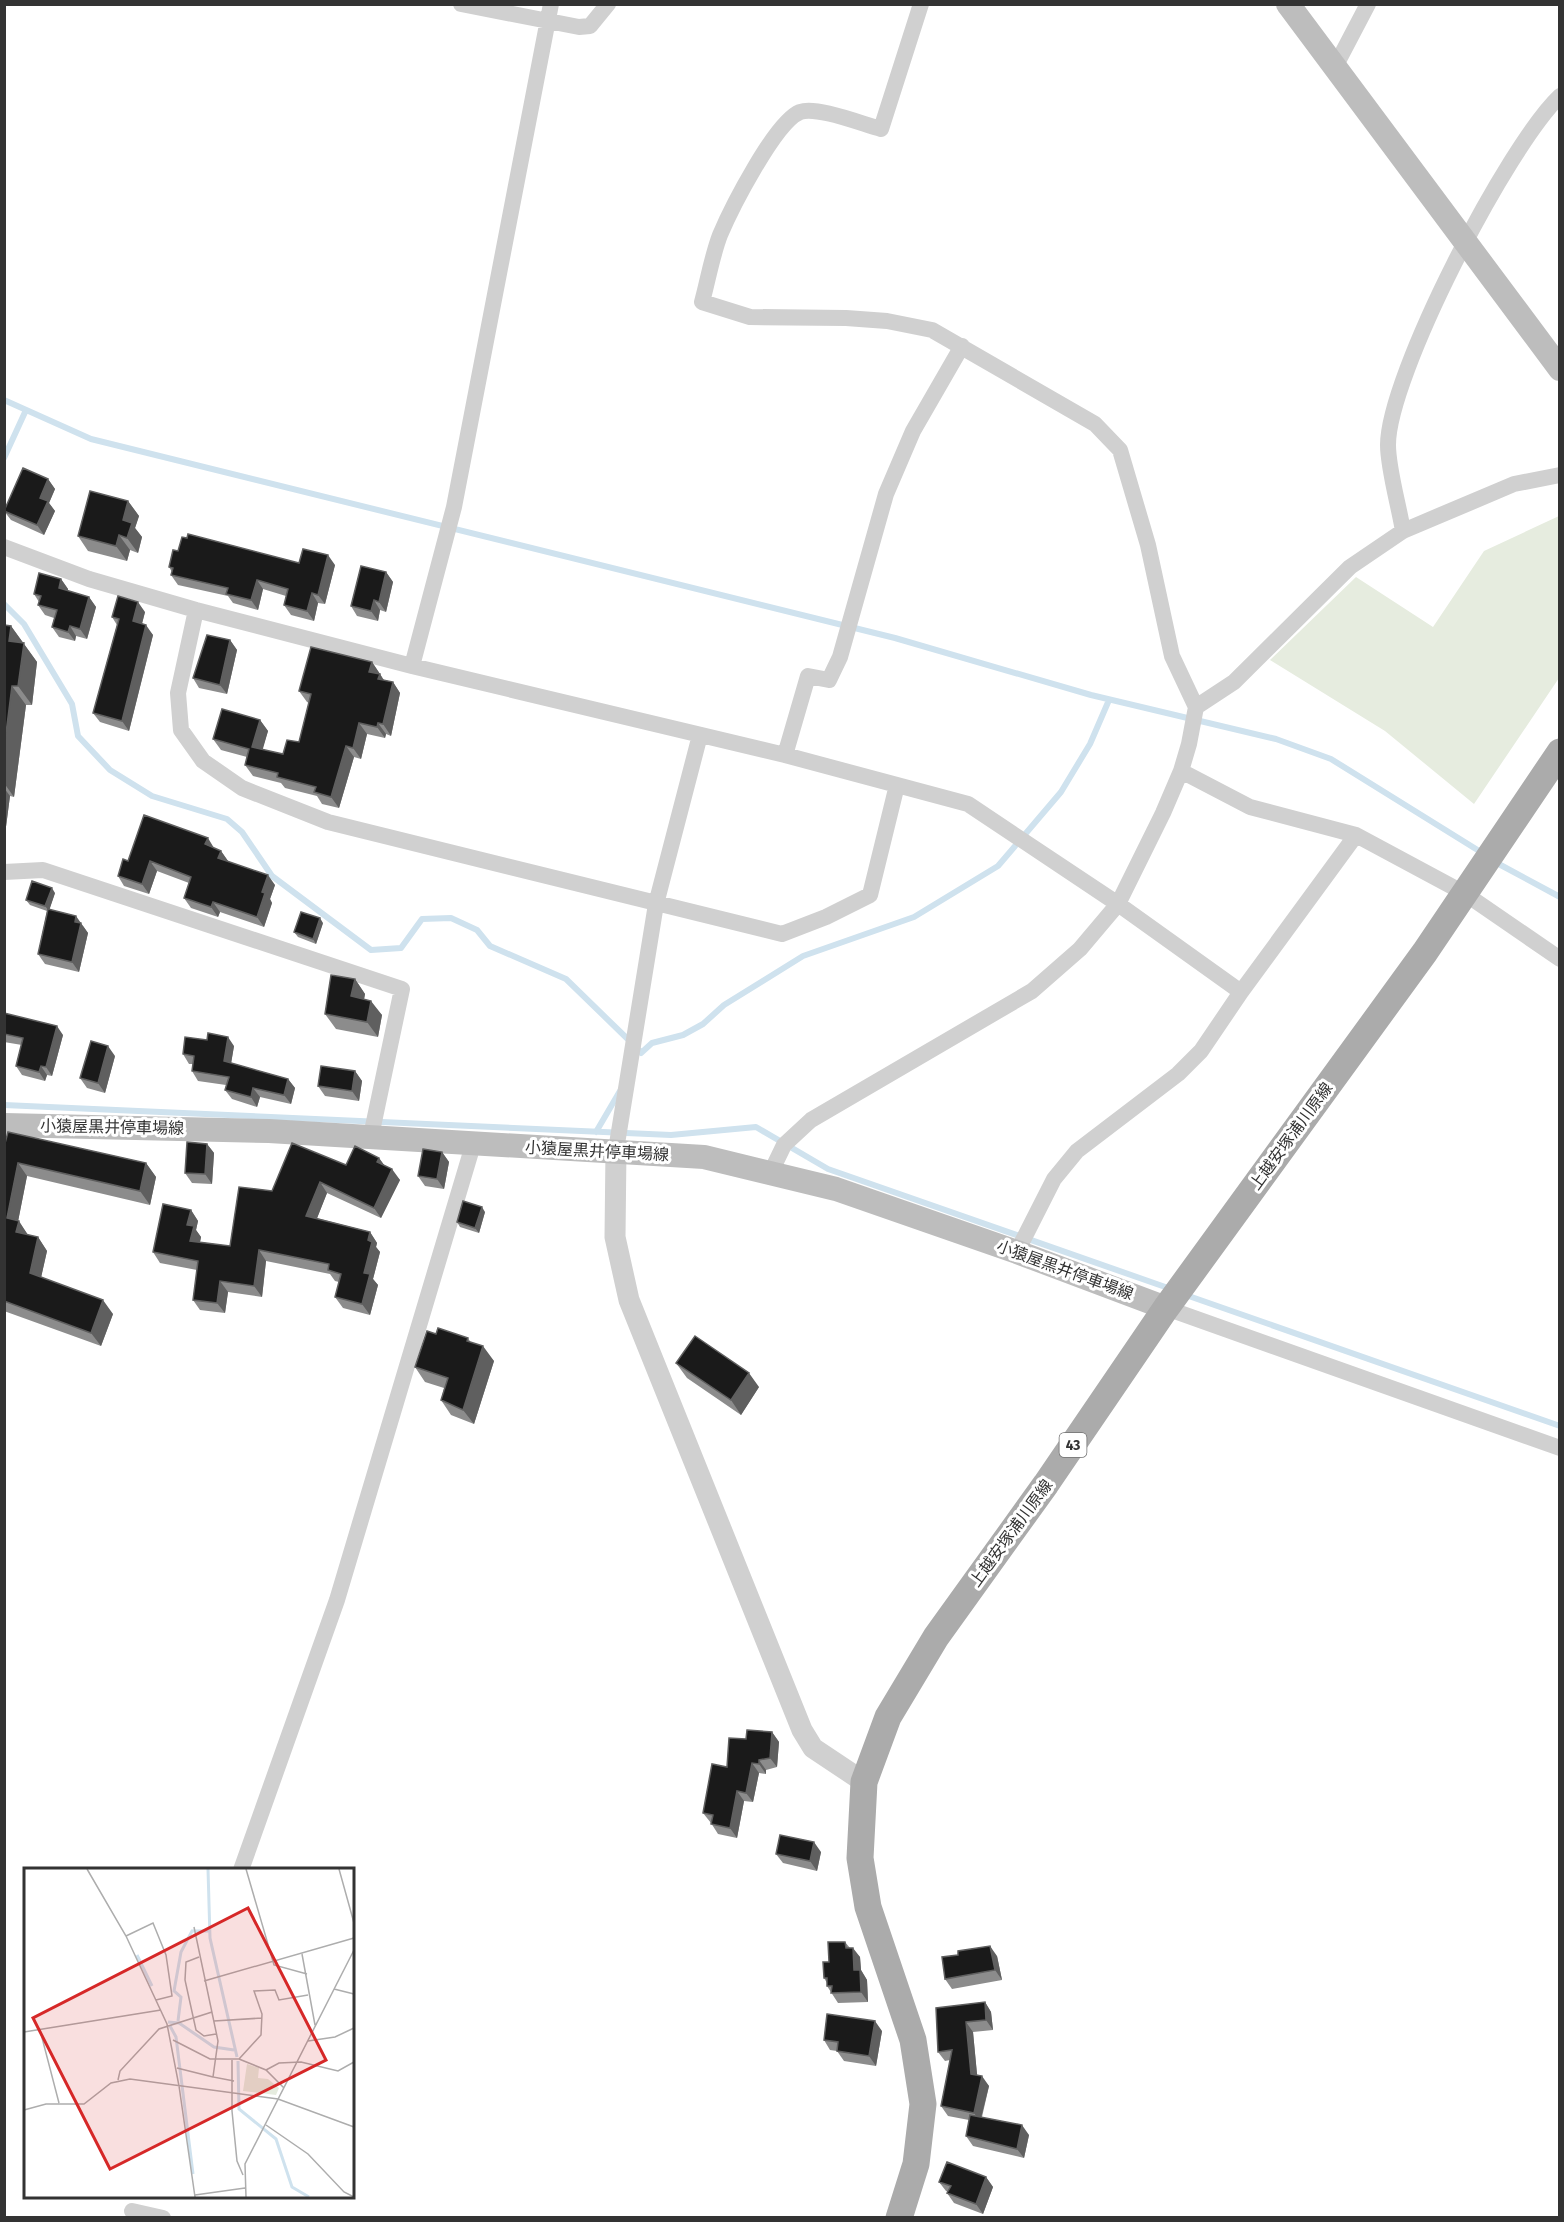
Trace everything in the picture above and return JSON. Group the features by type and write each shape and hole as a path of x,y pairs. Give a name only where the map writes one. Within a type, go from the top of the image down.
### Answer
{"main road":[{"path":"1288,4 1560,369"},
{"name":"上越安塚浦川原線","path":"899,2217 916,2164 922,2104 913,2040 868,1907 860,1858 864,1782 888,1717 915,1670 1166,1308 1425,952 1560,752"},
{"name":"小猿屋黒井停車場線","path":"4,1125 122,1126 371,1136 473,1145 616,1150 704,1157 836,1189 1017,1252 1166,1308"}],"street":[{"path":"461,4 549,13 579,27 590,26 608,4"},
{"path":"771,1172 784,1146 811,1120 1032,991 1080,949 1118,904 1181,771 1196,707 1172,656 1148,545 1120,450 1095,424 932,330 887,321 750,317 702,302 720,236 769,143 787,121 801,112 820,112 881,129 921,4"},
{"path":"1335,67 1368,4"},
{"path":"412,666 454,507 549,13"},
{"path":"1403,531 1388,445 1396,404 1420,334 1506,169 1527,136 1560,96"},
{"path":"785,755 808,676 829,680 840,657 886,494 913,431 962,346"},
{"path":"1196,707 1234,682 1350,567 1403,531 1514,484 1560,475"},
{"path":"4,548 89,579 196,610 412,666 785,755 968,804 1118,904 1240,992"},
{"path":"196,610 178,693 182,730 203,761 242,788 328,822 656,904 782,934 826,917 870,895 897,785"},
{"path":"700,735 656,904 616,1150 615,1237 630,1300 802,1730 813,1748 864,1782"},
{"path":"1181,771 1250,807 1356,835 1464,893 1560,959"},
{"path":"1017,1252 1054,1179 1077,1151 1178,1074 1201,1051 1240,992 1356,835"},
{"path":"4,872 43,870 402,989 371,1136"},
{"path":"241,1868 337,1600 473,1145"},
{"path":"1166,1308 1560,1448"},
{"path":"132,2208 163,2217"}],"shaded area":[{"path":"1559,516 1559,678 1474,804 1385,731 1270,660 1356,577 1433,627 1484,551"}],"building":[{"path":"23,468 48,479 40,498 48,501 37,525 4,511"},
{"path":"90,491 128,501 123,520 132,523 127,538 119,535 116,546 78,536"},
{"path":"188,534 299,563 303,549 328,555 318,595 312,593 307,611 284,605 288,589 257,580 251,600 226,594 228,588 171,575 173,568 169,567 173,550 178,551 182,537 187,538"},
{"path":"361,566 386,572 379,602 374,600 371,611 351,606"},
{"path":"39,573 61,579 59,588 89,597 80,629 70,626 68,632 52,627 57,610 38,605 41,596 34,594"},
{"path":"118,596 138,602 133,621 146,625 122,721 93,713 119,619 112,617"},
{"path":"4,625 11,626 9,641 24,643 18,686 12,686 4,749"},
{"path":"207,635 230,640 220,685 193,678"},
{"path":"311,647 372,662 369,672 380,674 378,679 393,682 383,724 378,723 377,727 359,723 353,748 346,746 331,797 314,792 316,787 277,777 278,773 245,765 249,749 213,739 222,709 260,720 252,747 283,754 287,740 299,742 311,694 299,691"},
{"path":"144,815 208,838 205,844 221,851 218,858 268,875 257,917 213,902 211,907 184,898 191,877 150,861 142,884 118,876 123,859 128,861"},
{"path":"32,881 52,888 45,906 26,900"},
{"path":"48,909 76,916 75,922 81,923 72,962 38,954"},
{"path":"301,912 320,918 313,939 294,932"},
{"path":"331,975 355,979 351,996 371,1001 367,1022 325,1014"},
{"path":"4,1013 57,1026 46,1067 41,1066 39,1072 16,1066 23,1038 4,1034"},
{"path":"208,1033 228,1037 224,1061 288,1079 284,1095 253,1088 251,1097 225,1090 229,1077 192,1071 194,1056 183,1054 185,1037 207,1040"},
{"path":"91,1041 108,1046 98,1083 80,1078"},
{"path":"321,1066 355,1071 352,1091 318,1086"},
{"path":"8,1132 146,1163 140,1191 18,1163 7,1218 19,1221 16,1232 38,1237 30,1273 103,1300 91,1333 4,1301 4,1147"},
{"path":"187,1142 207,1144 205,1174 185,1173"},
{"path":"292,1143 346,1165 355,1146 379,1158 377,1162 392,1169 374,1208 320,1182 306,1216 370,1232 368,1240 372,1242 364,1273 370,1274 362,1304 335,1297 341,1274 328,1270 329,1264 259,1250 254,1286 220,1281 217,1303 193,1300 198,1261 153,1252 163,1204 191,1210 187,1225 194,1226 190,1241 230,1246 239,1187 272,1191"},
{"path":"423,1149 442,1152 437,1179 418,1176"},
{"path":"463,1201 482,1207 475,1228 457,1222"},
{"path":"438,1328 468,1338 467,1341 483,1346 463,1410 441,1400 448,1378 415,1367 427,1331 436,1334"},
{"path":"695,1336 749,1373 731,1400 676,1363"},
{"path":"747,1730 772,1732 770,1758 759,1760 759,1764 752,1763 746,1793 737,1791 730,1828 711,1824 713,1815 703,1813 712,1764 727,1767 729,1738 746,1739"},
{"path":"780,1835 814,1842 810,1861 776,1854"},
{"path":"828,1942 845,1942 846,1948 853,1948 854,1970 860,1970 861,1992 831,1993 832,1986 827,1986 827,1978 824,1978 823,1962 829,1962"},
{"path":"990,1946 995,1970 945,1979 942,1957 958,1955 958,1951"},
{"path":"985,2002 986,2020 966,2022 971,2074 982,2076 974,2113 941,2106 952,2050 938,2052 936,2008"},
{"path":"827,2014 875,2021 869,2056 837,2051 838,2042 824,2040"},
{"path":"970,2115 1022,2125 1017,2149 966,2136"},
{"path":"947,2162 986,2177 976,2204 947,2193 951,2186 939,2182"}],"waterway":[{"path":"4,400 91,439 895,638 1091,695 1276,739 1331,759 1484,854"},
{"path":"4,458 26,410"},
{"path":"4,604 24,624 72,704 78,736 110,770 152,796 227,819 242,832 272,876 371,950 401,948 422,919 451,918 477,930 490,946 566,979 641,1052"},
{"path":"641,1053 652,1043 683,1035 703,1024 724,1005 803,956 914,917 998,866 1061,792 1090,744 1109,700"},
{"path":"1495,862 1560,897"},
{"path":"596,1132 620,1091"},
{"path":"4,1105 671,1135 756,1127 828,1169 1171,1289"},
{"path":"1183,1294 1560,1426"}]}
